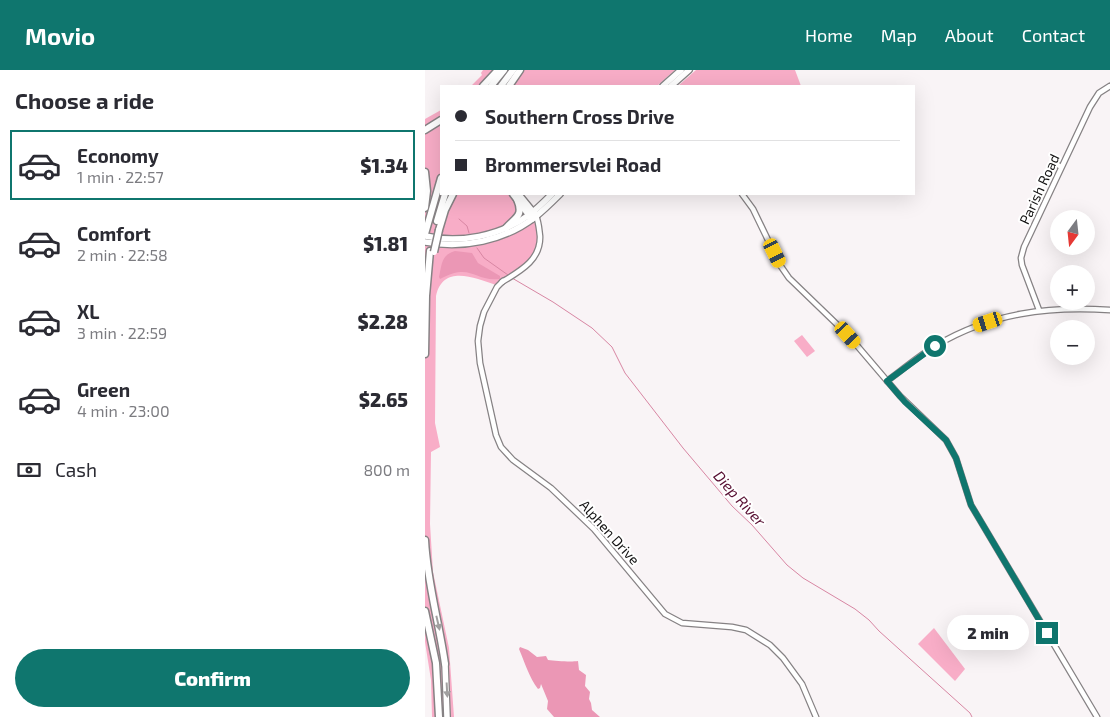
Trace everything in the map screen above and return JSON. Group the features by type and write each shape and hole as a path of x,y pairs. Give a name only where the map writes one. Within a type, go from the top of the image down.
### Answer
{"highway":[{"path":"484,85 498,70"},
{"path":"492,85 504,70"},
{"path":"502,85 513,70"},
{"path":"510,85 520,70"},
{"path":"425,130 440,121"},
{"path":"425,172 427,190 425,208"},
{"path":"425,233 440,181"},
{"path":"425,354 426,316 432,252 445,195"},
{"path":"437,229 452,195"},
{"path":"516,196 533,216"},
{"path":"506,228 519,214 520,207 516,196"},
{"path":"425,540 428,576 445,664"},
{"path":"425,612 436,663 439,717"}],"main road":[{"path":"664,85 681,70"},
{"path":"672,85 689,70"},
{"path":"425,233 442,239 468,238 490,234 533,216 551,195"},
{"path":"425,242 456,245 478,242 504,235 533,216 559,195"},
{"path":"445,664 447,717"}],"street":[{"name":"Parish Road","path":"1039,310 1024,272 1021,258 1061,167 1093,101 1110,86"},
{"path":"1055,162 1061,167"},
{"path":"743,195 753,209 780,265 789,278 848,335 905,402 946,440 956,458 971,505 1097,717"},
{"name":"Alphen Drive","path":"533,216 539,232 539,247 533,258 522,270 496,287 484,312 480,326 478,348 496,435 504,450 513,460 551,488 595,529 665,614 682,623 746,630 770,645 783,658 802,684 816,717"},
{"path":"887,381 935,346 957,334 997,320 1039,310 1070,308 1110,310"}],"shaded area":[{"path":"483,70 675,70 658,85 472,85 482,75"},
{"path":"696,70 795,70 801,85 679,85"},
{"path":"440,111 440,195 523,195 517,199 519,204 515,220 532,219 539,231 540,242 537,250 526,264 496,285 470,277 453,277 445,280 436,296 435,423 440,447 431,452 430,524 433,572 449,648 454,717 432,717 431,680 425,642 425,119"},
{"path":"455,251 472,253 478,263 500,276 500,279 484,278 466,272 459,272 440,279 443,261 447,255"},
{"path":"802,335 815,351 807,357 794,341"},
{"path":"934,628 965,669 955,681 918,644"},
{"path":"520,647 537,657 546,656 548,660 578,661 579,670 586,675 585,686 590,692 589,699 592,710 600,717 554,717 547,709 548,701 541,684 538,689 530,675 519,649"}],"waterway":[{"name":"Diep River","path":"459,219 467,226 469,233"},
{"name":"Diep River","path":"477,248 484,258 508,275"},
{"name":"Diep River","path":"512,278 592,328 612,347 625,373 683,448 732,506 752,525 787,565 803,578 855,609 869,620 970,713 972,717"}],"route":[{"path":"935,346 887,381 905,402 939,431 946,440 956,458 971,505 1047,633"}]}
